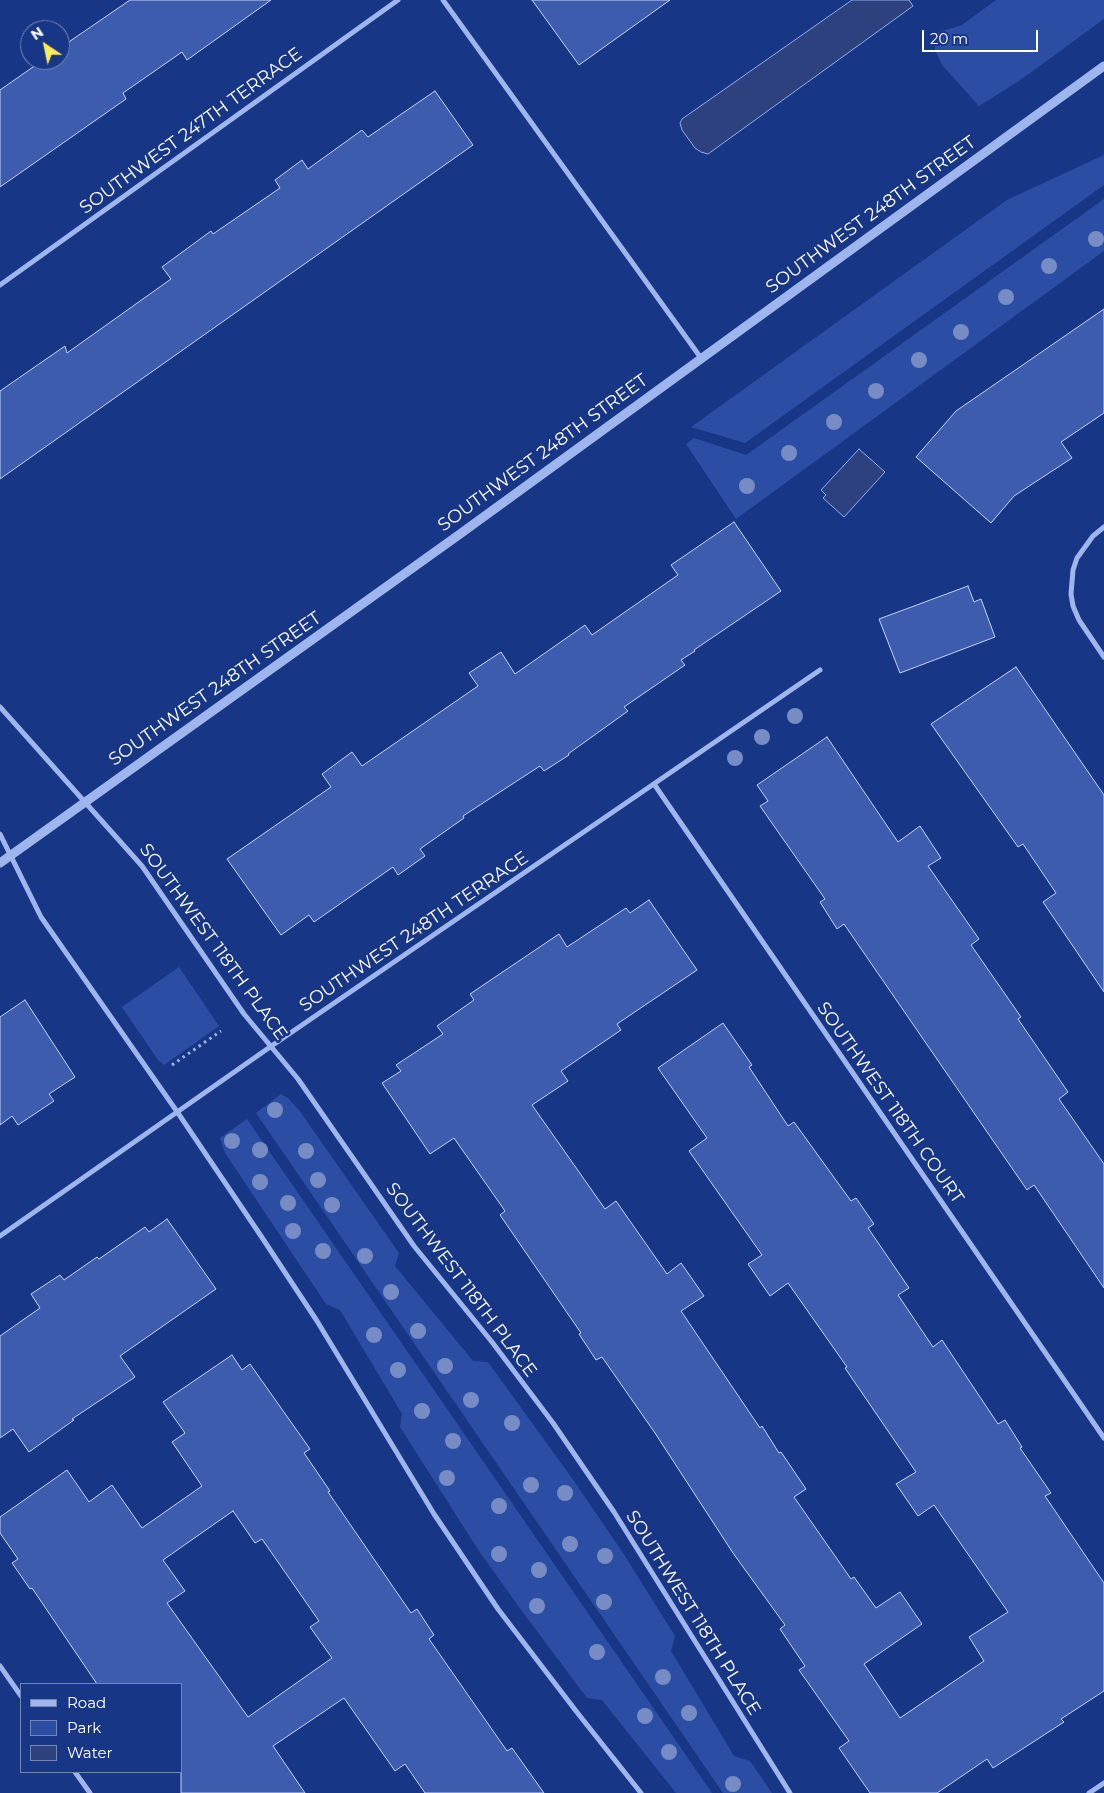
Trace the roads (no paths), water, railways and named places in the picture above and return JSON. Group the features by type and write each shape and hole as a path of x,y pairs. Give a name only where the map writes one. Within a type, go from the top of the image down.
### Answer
{"street":[{"name":"SOUTHWEST 247TH TERRACE","path":"0,285 398,0"},
{"path":"443,0 701,358"},
{"name":"SOUTHWEST 248TH STREET","path":"0,863 460,534 701,358 888,225 1104,66"},
{"path":"1104,527 1093,536 1078,558 1073,570 1071,600 1082,625 1104,657"},
{"name":"SOUTHWEST 248TH TERRACE","path":"0,1236 270,1047 820,670"},
{"name":"SOUTHWEST 118TH PLACE","path":"0,708 84,802 132,852 240,1008 298,1079 414,1246 492,1342 587,1472 679,1614 790,1793"},
{"name":"SOUTHWEST 118TH COURT","path":"654,784 1104,1438"},
{"path":"0,834 41,917 178,1113 316,1321 434,1514 498,1609 641,1793"},
{"path":"0,1666 20,1695"},
{"path":"76,1773 90,1793"},
{"path":"1089,1793 1104,1783"}],"water":[{"path":"852,0 909,0 913,6 708,154 695,148 682,130 680,123 682,119"},
{"path":"859,449 885,472 844,517 823,498 826,495 821,490"}]}
